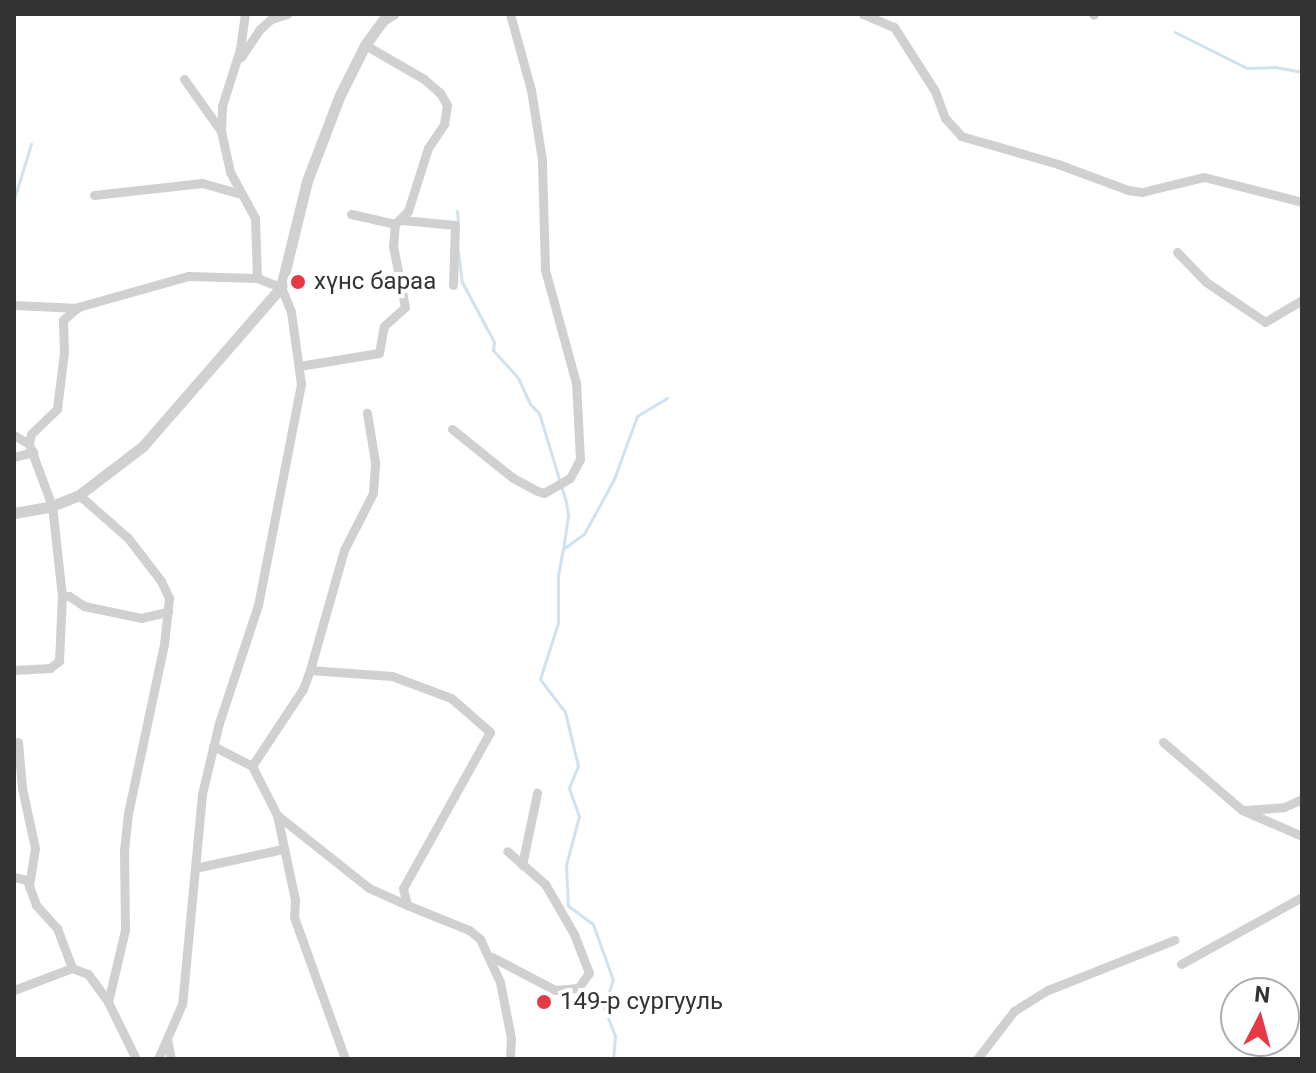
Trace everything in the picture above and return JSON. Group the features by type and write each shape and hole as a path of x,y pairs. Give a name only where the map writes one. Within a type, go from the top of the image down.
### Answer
{"street":[{"path":"245,14 222,106 221,131 230,172 255,218 257,278"},
{"path":"231,74 260,29 271,19 287,14"},
{"path":"14,513 52,506 79,495 143,446 281,287 307,181 339,97 365,45 383,20 393,14"},
{"path":"452,429 513,478 544,493 570,478 580,459 576,383 545,270 542,160 531,90 510,14"},
{"path":"863,14 894,27 935,91 945,118 961,136 1058,164 1128,190 1142,192 1208,177 1302,202"},
{"path":"299,366 379,353 384,326 405,307 393,246 398,222 428,148 444,124 447,105 424,79 365,45"},
{"path":"184,79 221,131"},
{"path":"94,195 202,183 241,194"},
{"path":"351,214 398,222 455,225 453,285"},
{"path":"1177,252 1206,282 1265,322 1302,300"},
{"path":"14,305 78,308 188,276 257,278 281,287 291,312 301,384 258,605 219,723 198,818 182,1004 158,1059"},
{"path":"14,670 50,668 59,661 62,596 52,506 31,448 31,434 57,409 64,352 63,320 78,308"},
{"path":"252,766 303,689 344,550 373,493 375,462 367,413"},
{"path":"14,435 31,448"},
{"path":"14,457 31,448"},
{"path":"79,495 140,552 169,598 128,813 124,849 125,930 108,1002"},
{"path":"62,596 69,596 84,606 141,618 168,612"},
{"path":"310,670 392,676 451,698 490,732 403,888 407,905"},
{"path":"18,742 22,788 35,848 29,891"},
{"path":"1163,742 1242,810 1302,836"},
{"path":"212,748 252,766 277,815 295,900 294,917 345,1059"},
{"path":"522,865 537,793"},
{"path":"1242,810 1284,807 1302,799"},
{"path":"277,815 369,888 469,930 480,939 492,957 511,1038 510,1059"},
{"path":"195,868 283,849"},
{"path":"492,957 555,990 578,988 589,973 574,934 545,884 507,851"},
{"path":"14,877 27,880 29,891 57,928 72,968"},
{"path":"1181,964 1302,897"},
{"path":"977,1059 1014,1011 1048,990 1174,940"},
{"path":"14,990 72,968 88,974 108,1002 136,1059"},
{"path":"166,1035 171,1059"}],"waterway":[{"path":"1175,32 1247,68 1275,67 1302,72"},
{"path":"14,199 31,144"},
{"path":"457,211 458,223"},
{"path":"458,251 462,282 494,342 493,350 518,378 530,404 539,413 566,502 568,515 563,549"},
{"path":"613,1059 615,1036 604,1007 613,980 593,924 568,906 566,865 579,816 569,788 578,766 565,712 540,679 558,623 558,576 563,549 584,534 614,479 637,416 667,398"}],"place":[{"name":"хүнс бараа","path":"298,282"},
{"name":"149-р сургууль","path":"544,1002"}]}
